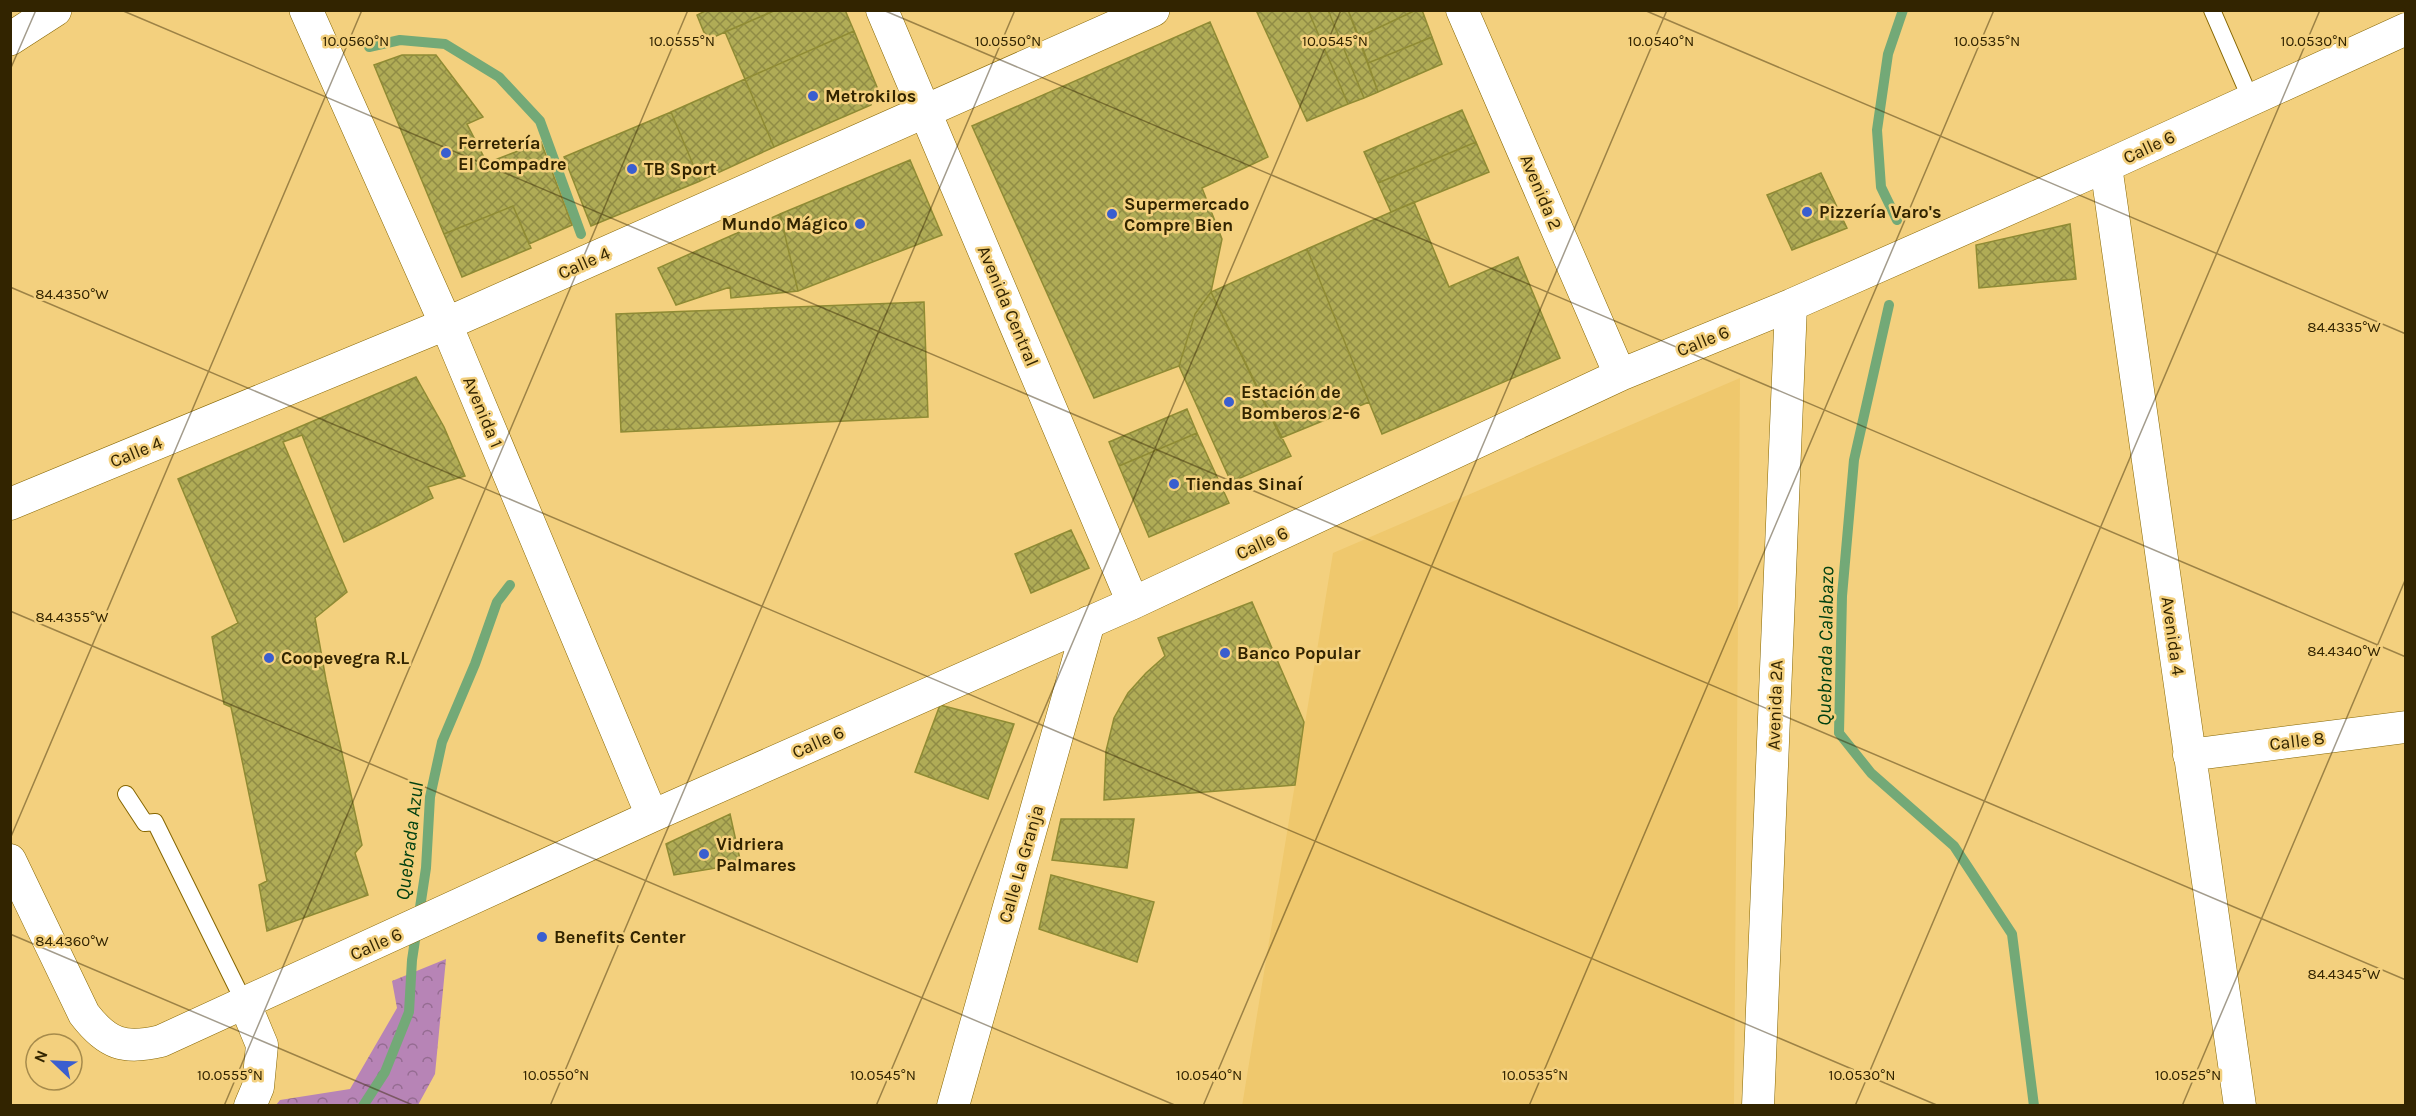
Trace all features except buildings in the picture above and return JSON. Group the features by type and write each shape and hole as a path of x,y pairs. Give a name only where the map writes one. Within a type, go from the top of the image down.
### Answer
{"main road":[{"path":"10,39 55,10"},
{"name":"Avenida 1","path":"306,10 446,324"},
{"name":"Calle 4","path":"446,324 1153,10"}],"street":[{"name":"Avenida Central","path":"882,10 1133,603"},
{"name":"Avenida 2","path":"1462,10 1620,375"},
{"name":"Calle 6","path":"10,860 84,1014 97,1031 116,1043 138,1046 161,1041 432,919 652,816 1133,603 1620,375 1791,305 2106,166 2406,29"},
{"name":"Avenida 4","path":"2106,166 2240,1106"},
{"name":"Avenida 2A","path":"1758,1106 1791,305"},
{"name":"Calle 4","path":"10,504 446,324"},
{"name":"Avenida 1","path":"446,324 652,816"},
{"name":"Calle La Granja","path":"953,1106 1089,622"},
{"name":"Calle 8","path":"2189,755 2406,727"},
{"path":"245,1004 262,1044 258,1087 250,1106"}],"lane":[{"path":"2212,10 2251,100"},
{"path":"126,794 145,823 155,822 245,1004"}],"shaded area":[{"path":"1740,378 1734,1105 1242,1106 1333,553"}],"green space":[{"path":"446,959 435,1074 418,1105 276,1105 280,1100 350,1089 397,1008 392,981"}],"waterway":[{"name":"Quebrada Calabazo","path":"1897,220 1881,187 1877,130 1888,54 1903,10"},
{"name":"Quebrada Azul","path":"369,47 400,40 445,44 499,77 540,121 581,234"},
{"name":"Quebrada Calabazo","path":"1889,305 1854,460 1842,596 1839,733 1871,773 1954,846 2012,934 2034,1106"},
{"name":"Quebrada Azul","path":"363,1106 385,1072 409,1012 412,960 426,868 430,797 442,742 475,664 497,602 510,585"}],"place":[{"name":"Metrokilos","path":"813,96"},
{"name":"Ferretería El Compadre","path":"446,153"},
{"name":"TB Sport","path":"632,169"},
{"name":"Pizzería Varo's","path":"1807,212"},
{"name":"Supermercado Compre Bien","path":"1112,214"},
{"name":"Mundo Mágico","path":"860,224"},
{"name":"Estación de Bomberos 2-6","path":"1229,402"},
{"name":"Tiendas Sinaí","path":"1174,484"},
{"name":"Banco Popular","path":"1225,653"},
{"name":"Coopevegra R.L","path":"269,658"},
{"name":"Vidriera Palmares","path":"704,854"},
{"name":"Benefits Center","path":"542,937"}]}
